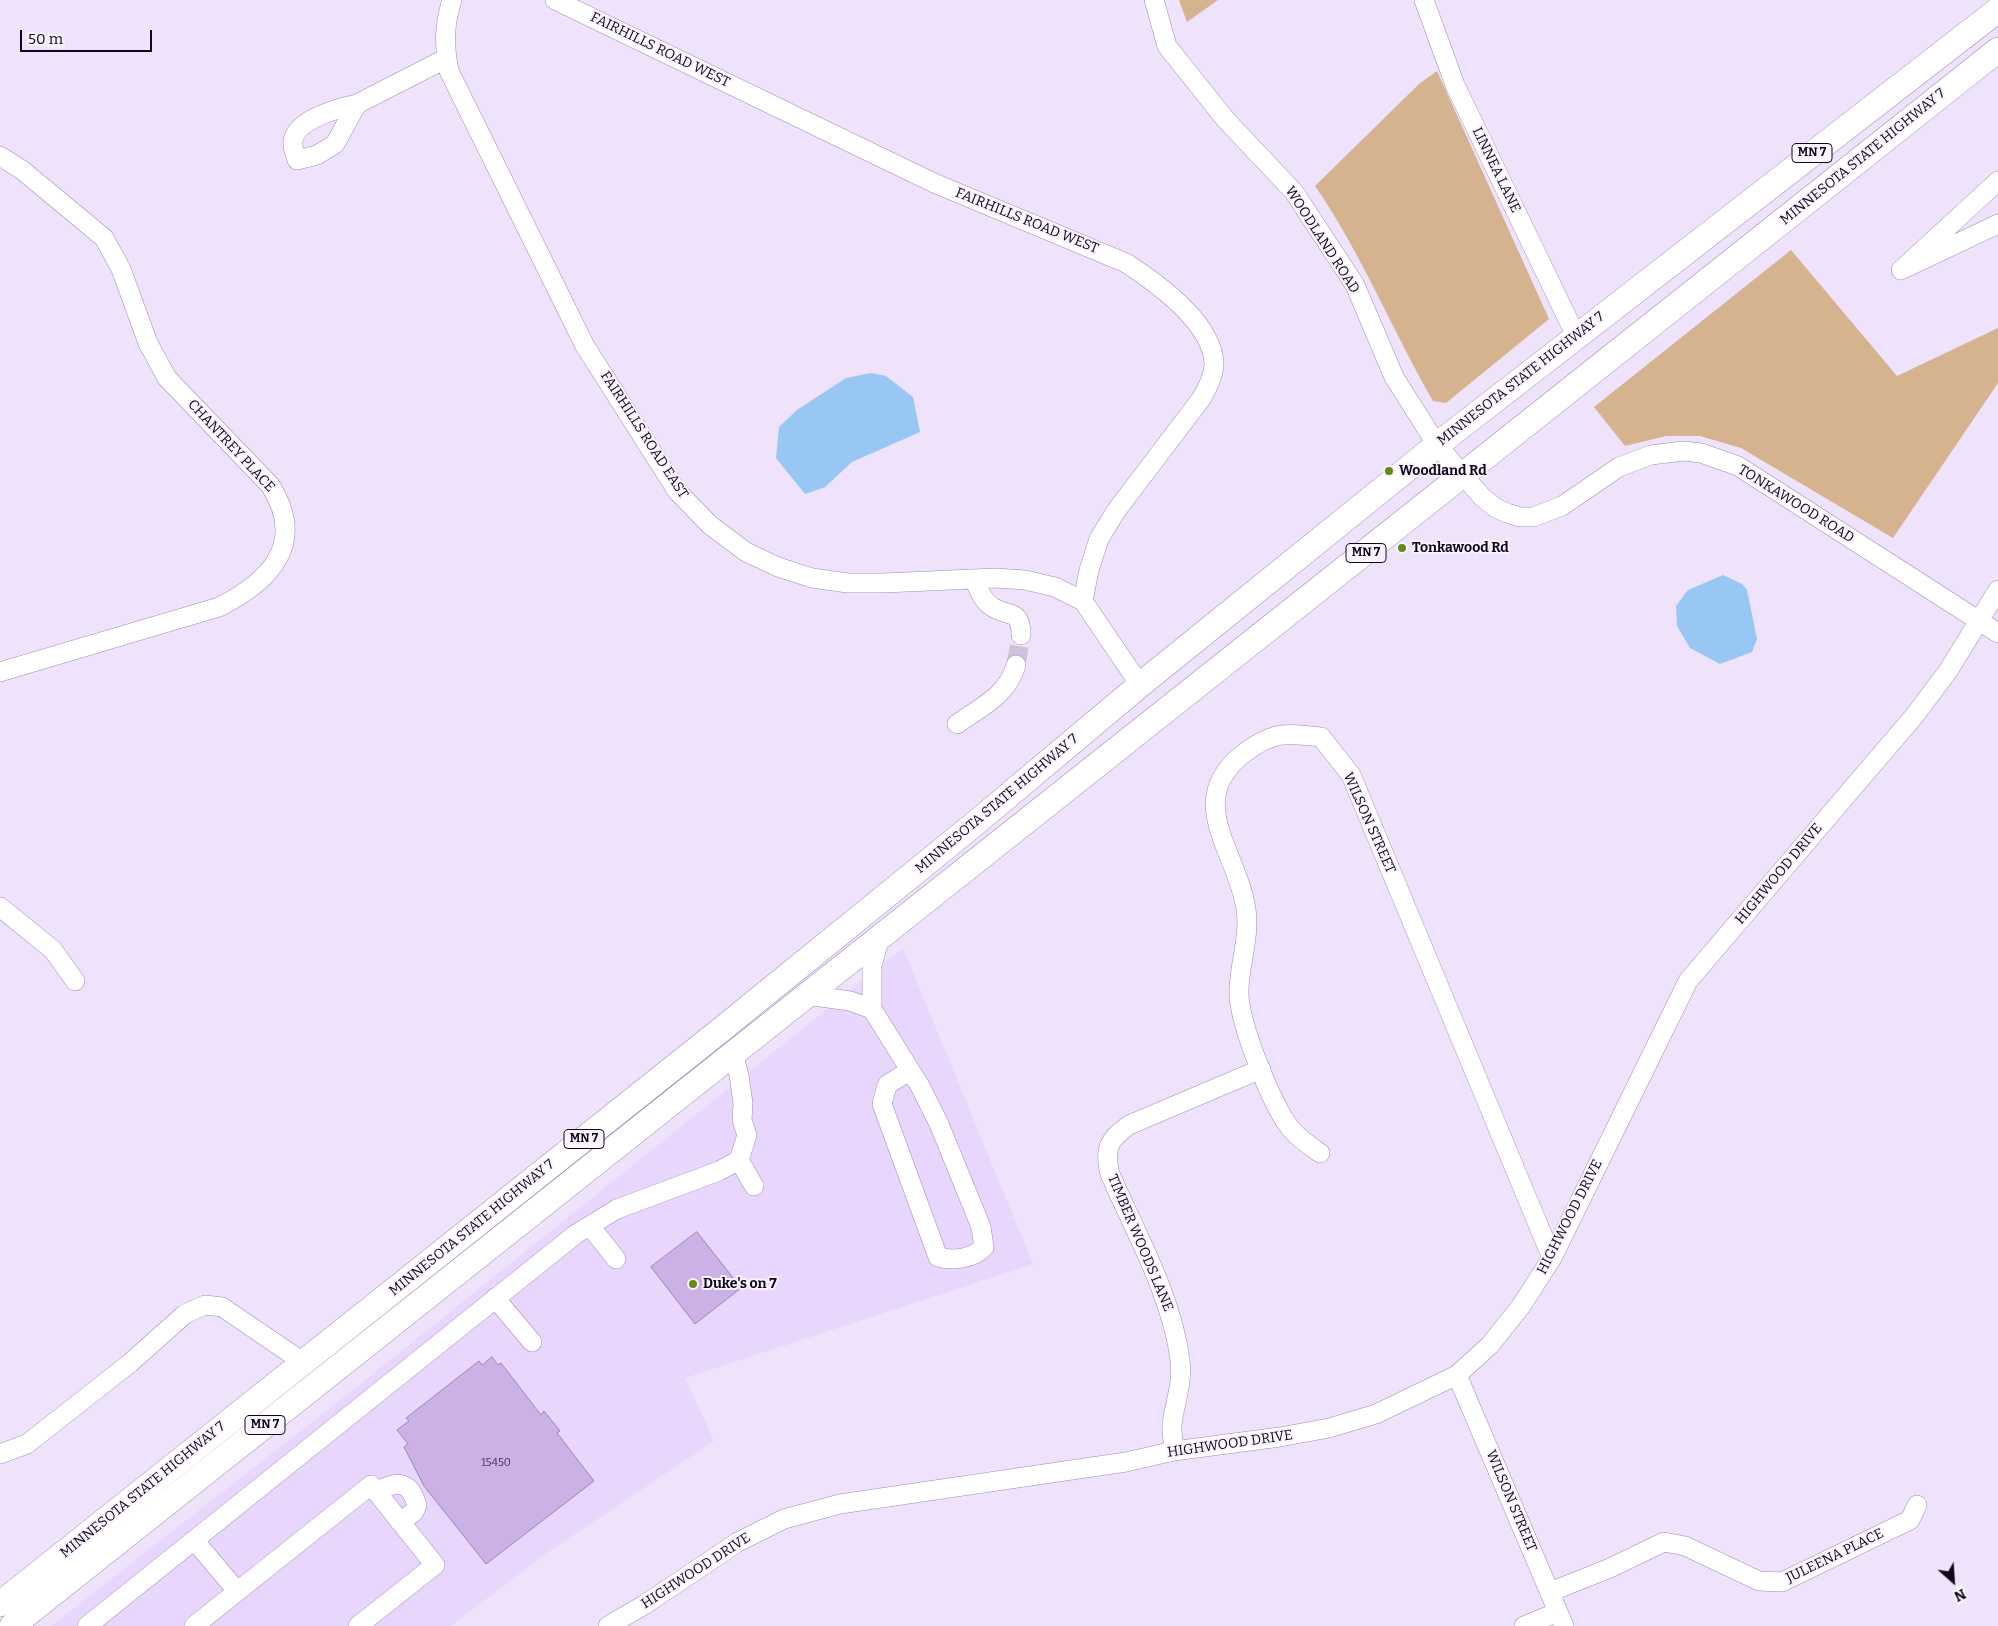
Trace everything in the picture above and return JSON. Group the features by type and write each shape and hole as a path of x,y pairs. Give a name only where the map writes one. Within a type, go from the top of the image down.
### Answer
{"main road":[{"name":"MINNESOTA STATE HIGHWAY 7","path":"0,1604 717,1033 972,826 1140,685 1437,445 1998,10"},
{"name":"MINNESOTA STATE HIGHWAY 7","path":"12,1626 1998,50"}],"street":[{"name":"FAIRHILLS ROAD EAST","path":"452,0 446,20 444,46 449,71 585,346 678,491 710,524 746,552 778,567 812,578 848,583 974,579 1024,580 1055,587 1083,601 1140,685"},
{"name":"FAIRHILLS ROAD WEST","path":"555,0 934,183 1126,264 1155,282 1181,306 1203,334 1211,349 1214,366 1210,383 1201,399 1107,526 1099,540 1089,570 1083,601"},
{"name":"WOODLAND ROAD","path":"1154,0 1167,46 1226,120 1294,192 1355,285 1394,377 1437,445"},
{"name":"LINNEA LANE","path":"1424,0 1455,85 1576,336"},
{"path":"357,104 447,58"},
{"name":"CHANTREY PLACE","path":"0,156 22,170 104,238 121,269 148,343 167,378 270,485 281,502 286,521 284,544 276,564 260,581 240,597 219,607 0,672"},
{"path":"1998,181 1901,270 1998,224"},
{"name":"TONKAWOOD ROAD","path":"1437,445 1462,477 1496,508 1520,517 1532,517 1562,506 1604,475 1636,459 1666,452 1701,453 1738,466 1998,633"},
{"path":"974,579 988,605 1020,620 1021,636"},
{"name":"HIGHWOOD DRIVE","path":"617,1624 738,1542 784,1519 840,1504 1126,1462 1174,1451 1280,1437 1329,1428 1376,1414 1457,1375 1490,1346 1521,1306 1552,1258 1688,981 1915,715 1948,672 1998,590"},
{"path":"957,724 1005,689 1013,676 1016,664"},
{"name":"WILSON STREET","path":"1320,1154 1304,1143 1291,1129 1261,1068 1241,1016 1239,990 1247,937 1246,911 1241,885 1221,836 1215,810 1216,793 1221,778 1229,765 1262,740 1288,733 1321,737 1351,775 1552,1258"},
{"path":"0,907 53,950 75,980"},
{"path":"880,936 872,966 872,1009 920,1086 939,1124 981,1227 984,1247 980,1252 966,1257 947,1259 938,1257 882,1104 887,1085 909,1071"},
{"path":"806,995 850,1001 872,1009"},
{"path":"87,1626 576,1234 617,1209 719,1171 739,1160 747,1135 742,1120 743,1103 739,1075 733,1054"},
{"name":"TIMBER WOODS LANE","path":"1174,1451 1172,1425 1180,1390 1180,1362 1176,1334 1168,1308 1110,1174 1106,1159 1108,1146 1117,1134 1129,1126 1261,1068"},
{"path":"739,1160 754,1186"},
{"path":"590,1226 616,1259"},
{"path":"495,1298 532,1342"},
{"path":"0,1454 27,1444 130,1363 185,1314 205,1305 222,1307 251,1324 304,1362"},
{"name":"WILSON STREET","path":"1457,1375 1561,1619"},
{"path":"376,1492 390,1484 397,1482 403,1484 417,1505 414,1512 400,1522"},
{"path":"194,1626 371,1485 435,1565 358,1626"},
{"name":"JULEENA PLACE","path":"1550,1592 1610,1568 1664,1542 1684,1546 1759,1581 1782,1582 1910,1520 1918,1505"},
{"path":"194,1540 237,1591"},
{"path":"1524,1626 1561,1619"}],"shaded area":[{"path":"1179,0 1218,0 1187,22"},
{"path":"1437,71 1549,319 1446,403 1433,401 1348,238 1315,186 1419,84"},
{"path":"1791,250 1897,376 1998,328 1998,383 1893,538 1741,448 1700,436 1666,436 1625,446 1594,407"},
{"path":"903,948 1033,1264 685,1378 714,1441 544,1555 451,1626 51,1626 358,1386"}],"water":[{"path":"871,373 886,376 913,397 920,432 852,462 825,487 805,494 776,458 779,427 797,410 846,378"},
{"path":"1723,575 1742,584 1747,590 1757,639 1752,652 1720,664 1690,648 1677,626 1676,606 1688,590"}],"building":[{"path":"697,1232 741,1288 695,1324 651,1267"},
{"path":"492,1357 498,1365 501,1363 541,1415 544,1411 560,1431 557,1433 594,1481 486,1564 424,1486 404,1447 408,1444 397,1430 409,1421 406,1418 479,1361 482,1365"}],"tunnel":[{"path":"1016,665 1021,635"}],"place":[{"name":"Woodland Rd","path":"1389,471"},
{"name":"Tonkawood Rd","path":"1402,548"},
{"name":"Duke's on 7","path":"693,1284"}]}
